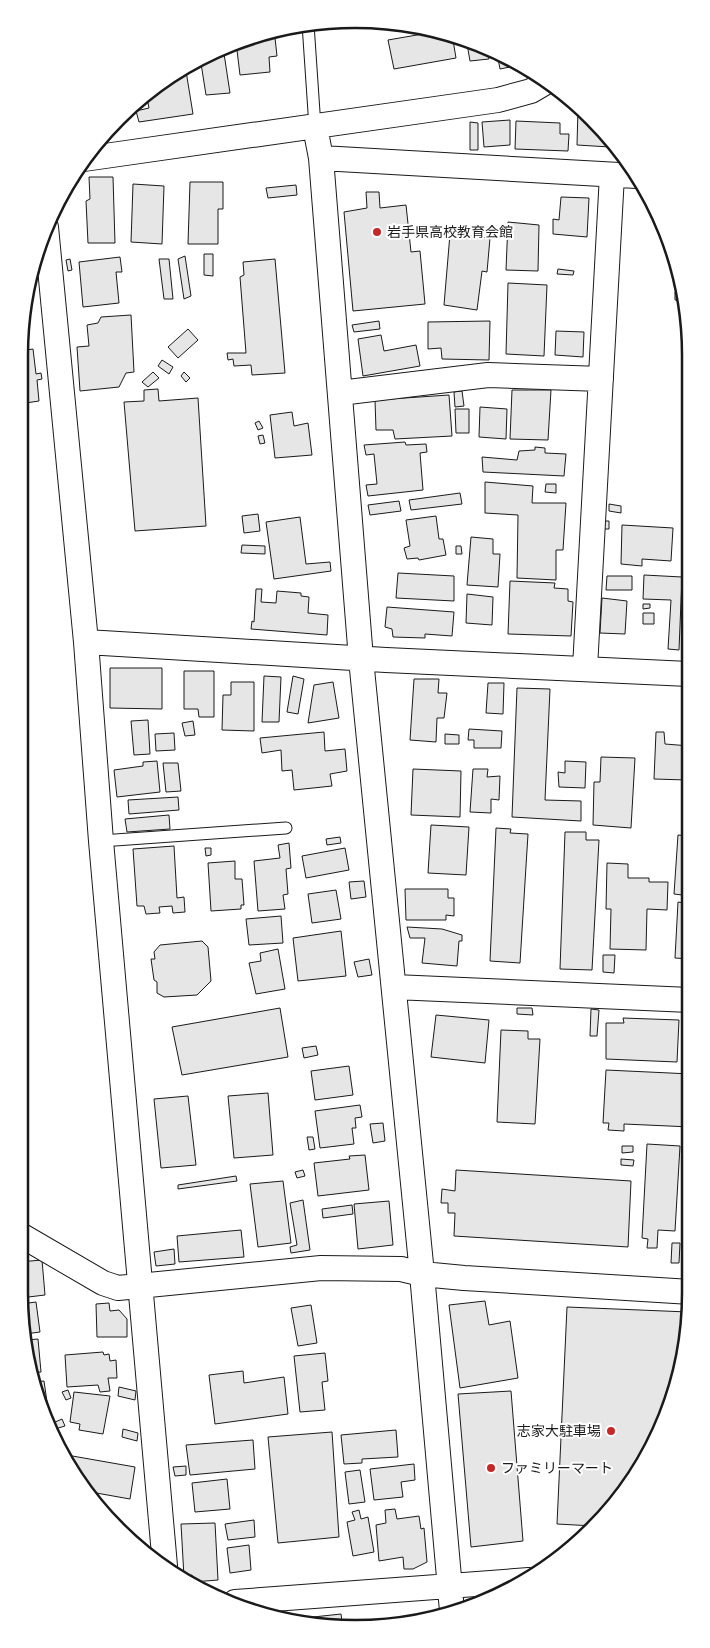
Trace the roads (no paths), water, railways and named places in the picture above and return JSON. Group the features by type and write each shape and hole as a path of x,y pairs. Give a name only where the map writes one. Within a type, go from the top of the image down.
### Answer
{"street":[{"path":"94,158 498,100 531,91 540,85"},
{"path":"315,127 321,158 361,659 422,1274 452,1606"},
{"path":"321,158 629,176"},
{"path":"585,668 612,175"},
{"path":"48,243 86,642 101,841 164,1559"},
{"path":"340,393 488,375 601,379"},
{"path":"86,642 361,659 682,674"},
{"path":"394,987 682,1000"},
{"path":"28,1239 103,1283 118,1288 321,1268 401,1269 422,1274 682,1291"},
{"path":"245,1601 511,1581"}],"lane":[{"path":"308,31 315,127"},
{"path":"101,841 286,828"}],"place":[{"name":"岩手県高校教育会館","path":"377,232"},
{"name":"志家大駐車場","path":"611,1431"},
{"name":"ファミリーマート","path":"491,1468"}]}
